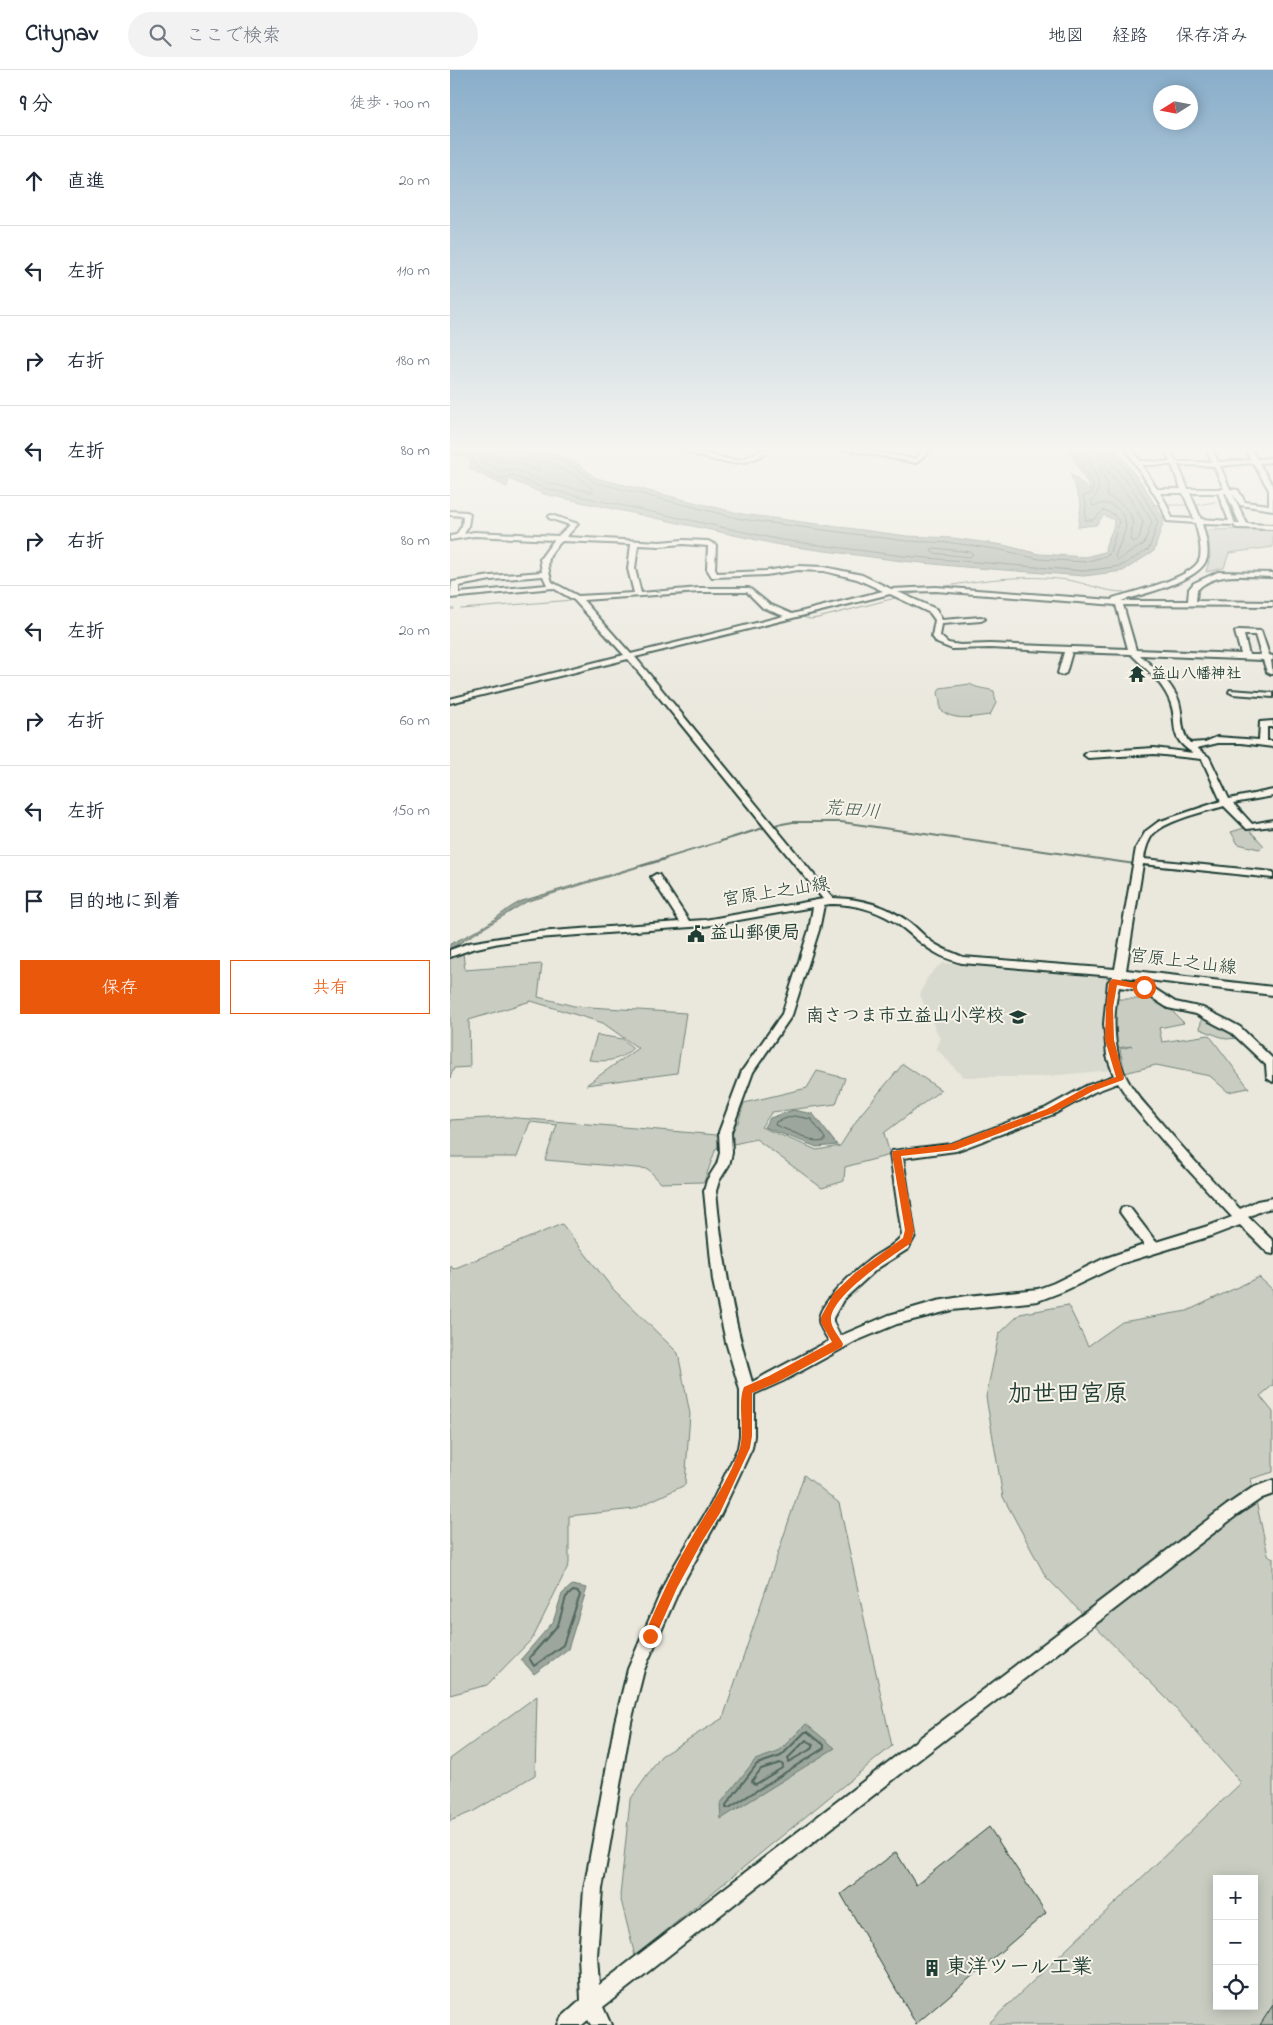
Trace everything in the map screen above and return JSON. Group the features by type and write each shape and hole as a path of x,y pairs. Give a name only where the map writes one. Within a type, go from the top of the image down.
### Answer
{"street":[{"path":"560,540 544,559 544,567 549,583 577,598 630,657 720,765 824,902 803,960 787,1015 748,1071 725,1132 726,1153 723,1165 713,1180 710,1191 720,1281 733,1342 747,1390 747,1436 745,1448 716,1509 673,1584 636,1669 623,1722 593,1889 588,1956 591,2004 601,2025"},
{"path":"595,540 712,544 711,569 715,574 750,574 798,568 854,575 933,611 940,618 936,636 937,640 946,647 990,646 1270,658"},
{"path":"1203,540 1203,560 1198,568 1177,580 1133,595 1120,597 1116,600 1119,603 1128,640 1133,652 1155,672 1174,700 1180,737 1188,746 1204,757 1210,765 1226,802 1250,827 1273,824"},
{"path":"635,543 630,573 638,595"},
{"path":"547,574 491,578 455,584 457,587 453,596 555,586"},
{"path":"1192,602 1193,589 1197,584 1221,574 1273,575"},
{"path":"450,701 892,592 936,589 1119,603 1273,604"},
{"path":"577,598 699,590 749,590 766,606 796,616"},
{"path":"940,622 981,619"},
{"path":"1246,657 1240,632 1258,633 1270,658 1271,672"},
{"path":"1062,673 1069,649"},
{"path":"1233,692 1273,695"},
{"path":"1263,742 1263,724 1273,724"},
{"path":"1188,746 1207,744 1217,740 1273,744"},
{"path":"1088,755 1154,751 1204,757"},
{"path":"1273,793 1226,802 1161,824 1149,833 1141,848 1110,1008 1110,1040 1120,1078 1130,1094 1179,1154 1240,1218 1273,1249"},
{"path":"1139,864 1273,875"},
{"path":"656,877 687,925"},
{"name":"宮原上之山線","path":"450,954 482,942 537,935 687,925 824,902 849,901 876,908 905,924 926,943 942,953 962,960 1117,977 1273,991"},
{"path":"1117,977 1144,987 1172,1005 1199,1011 1236,1030 1271,1064 1273,1078"},
{"path":"838,1344 826,1323 826,1317 838,1296 873,1264 904,1245 909,1236 896,1154 952,1148 1050,1111 1090,1089 1120,1078"},
{"path":"747,1390 772,1380 866,1330 929,1310 980,1300 1048,1293 1116,1260 1153,1247 1205,1233 1240,1218 1261,1205 1273,1203"},
{"path":"1126,1212 1153,1247"},
{"path":"568,2025 591,2004 910,1756 1224,1516 1258,1493 1273,1487"}],"shaded area":[{"path":"1209,540 1273,540 1273,547 1229,553 1224,568 1206,572 1210,557"},
{"path":"970,684 994,691 996,703 990,715 957,717 951,716 940,709 938,693 940,688"},
{"path":"1247,827 1264,846 1259,849 1238,844 1231,832"},
{"path":"463,953 465,970 542,964 538,997 574,1006 686,1013 677,1073 586,1085 638,1048 603,1023 531,1001 469,1020 470,1067 454,1068 450,1078 450,957"},
{"name":"南さつま市立益山小学校","path":"943,963 1102,975 1110,980 1105,1007 1106,1044 1113,1070 1038,1077 963,1077 936,1048 940,1039 920,995 927,978"},
{"path":"1117,999 1160,999 1184,1023 1159,1028 1162,1042 1209,1035 1249,1088 1228,1092 1210,1076 1156,1065 1125,1073 1120,1049 1132,1046 1117,1048 1115,1019"},
{"path":"1202,1015 1233,1031 1239,1038 1226,1039 1200,1029"},
{"path":"597,1035 623,1039 633,1048 623,1056 612,1060 589,1060"},
{"path":"903,1064 941,1090 884,1133 890,1155 845,1167 844,1181 822,1188 756,1139 716,1148 704,1182 661,1183 648,1169 545,1160 557,1125 530,1122 517,1157 450,1157 450,1120 506,1117 717,1135 738,1123 744,1103 807,1088 817,1071 845,1078 836,1104 772,1112 761,1127 817,1150 840,1146 860,1115"},
{"path":"562,1224 613,1289 678,1353 690,1414 685,1485 634,1509 569,1516 569,1564 533,1638 487,1685 450,1695 450,1265 453,1269"},
{"path":"1259,1277 1273,1290 1273,1385 1260,1396 1273,1412 1273,1472 1251,1479 1268,1555 1273,1558 1273,2025 987,2025 1241,1783 1169,1701 1046,1577 1003,1497 986,1397 999,1334 1020,1314 1068,1305 1088,1346 1122,1322 1187,1311"},
{"path":"804,1475 839,1503 892,1746 635,1956 620,1896 630,1800 661,1756 723,1718"},
{"path":"537,1696 535,1775 474,1811 450,1821 450,1759"}],"water":[{"path":"758,540 969,540 1003,545 1039,554 1085,557 1105,552 1107,540 1157,540 1154,551 1123,571 1084,576 902,561 780,545"},
{"path":"781,823 526,902 450,949 450,944 484,926 522,901"},
{"path":"793,1110 813,1114 837,1145 817,1147 764,1127 770,1118"},
{"path":"572,1585 587,1588 568,1649 534,1674 521,1659 553,1622 562,1594"},
{"path":"806,1724 835,1748 721,1819 720,1804 755,1760 778,1752"}],"building":[{"name":"東洋ツール工業","path":"989,1827 1046,1913 916,2024 841,1894 896,1852 916,1885"},
{"path":"1273,2005 1273,2025 1260,2025"}],"waterway":[{"path":"1149,594 1168,588 1196,574 1204,566 1208,555 1208,540"},
{"path":"936,588 985,580 1051,578 1082,583 1109,591 1124,592"},
{"path":"904,596 923,591"},
{"path":"611,598 684,595 700,592"},
{"path":"798,616 810,619 818,618 899,597"},
{"path":"461,609 573,600"},
{"path":"781,609 792,614"},
{"name":"荒田川","path":"771,826 793,822 841,822 1135,864"},
{"name":"荒田川","path":"721,841 766,827"},
{"name":"荒田川","path":"642,866 666,859"},
{"name":"荒田川","path":"1140,865 1261,877"},
{"name":"荒田川","path":"1248,876 1273,878"}],"place":[{"name":"益山八幡神社","path":"1137,674"},
{"name":"益山郵便局","path":"696,934"},
{"name":"南さつま市立益山小学校","path":"1018,1017"},
{"name":"東洋ツール工業","path":"932,1968"}],"district":[{"name":"加世田宮原","path":"1068,1395"}],"route":[{"path":"650,1636 673,1584 716,1509 745,1448 747,1436 747,1390 772,1380 838,1344 826,1323 826,1317 838,1296 873,1264 904,1245 908,1240 907,1215 896,1154 952,1148 1050,1111 1090,1089 1120,1078 1110,1040 1110,1008 1113,982 1144,987"}]}
